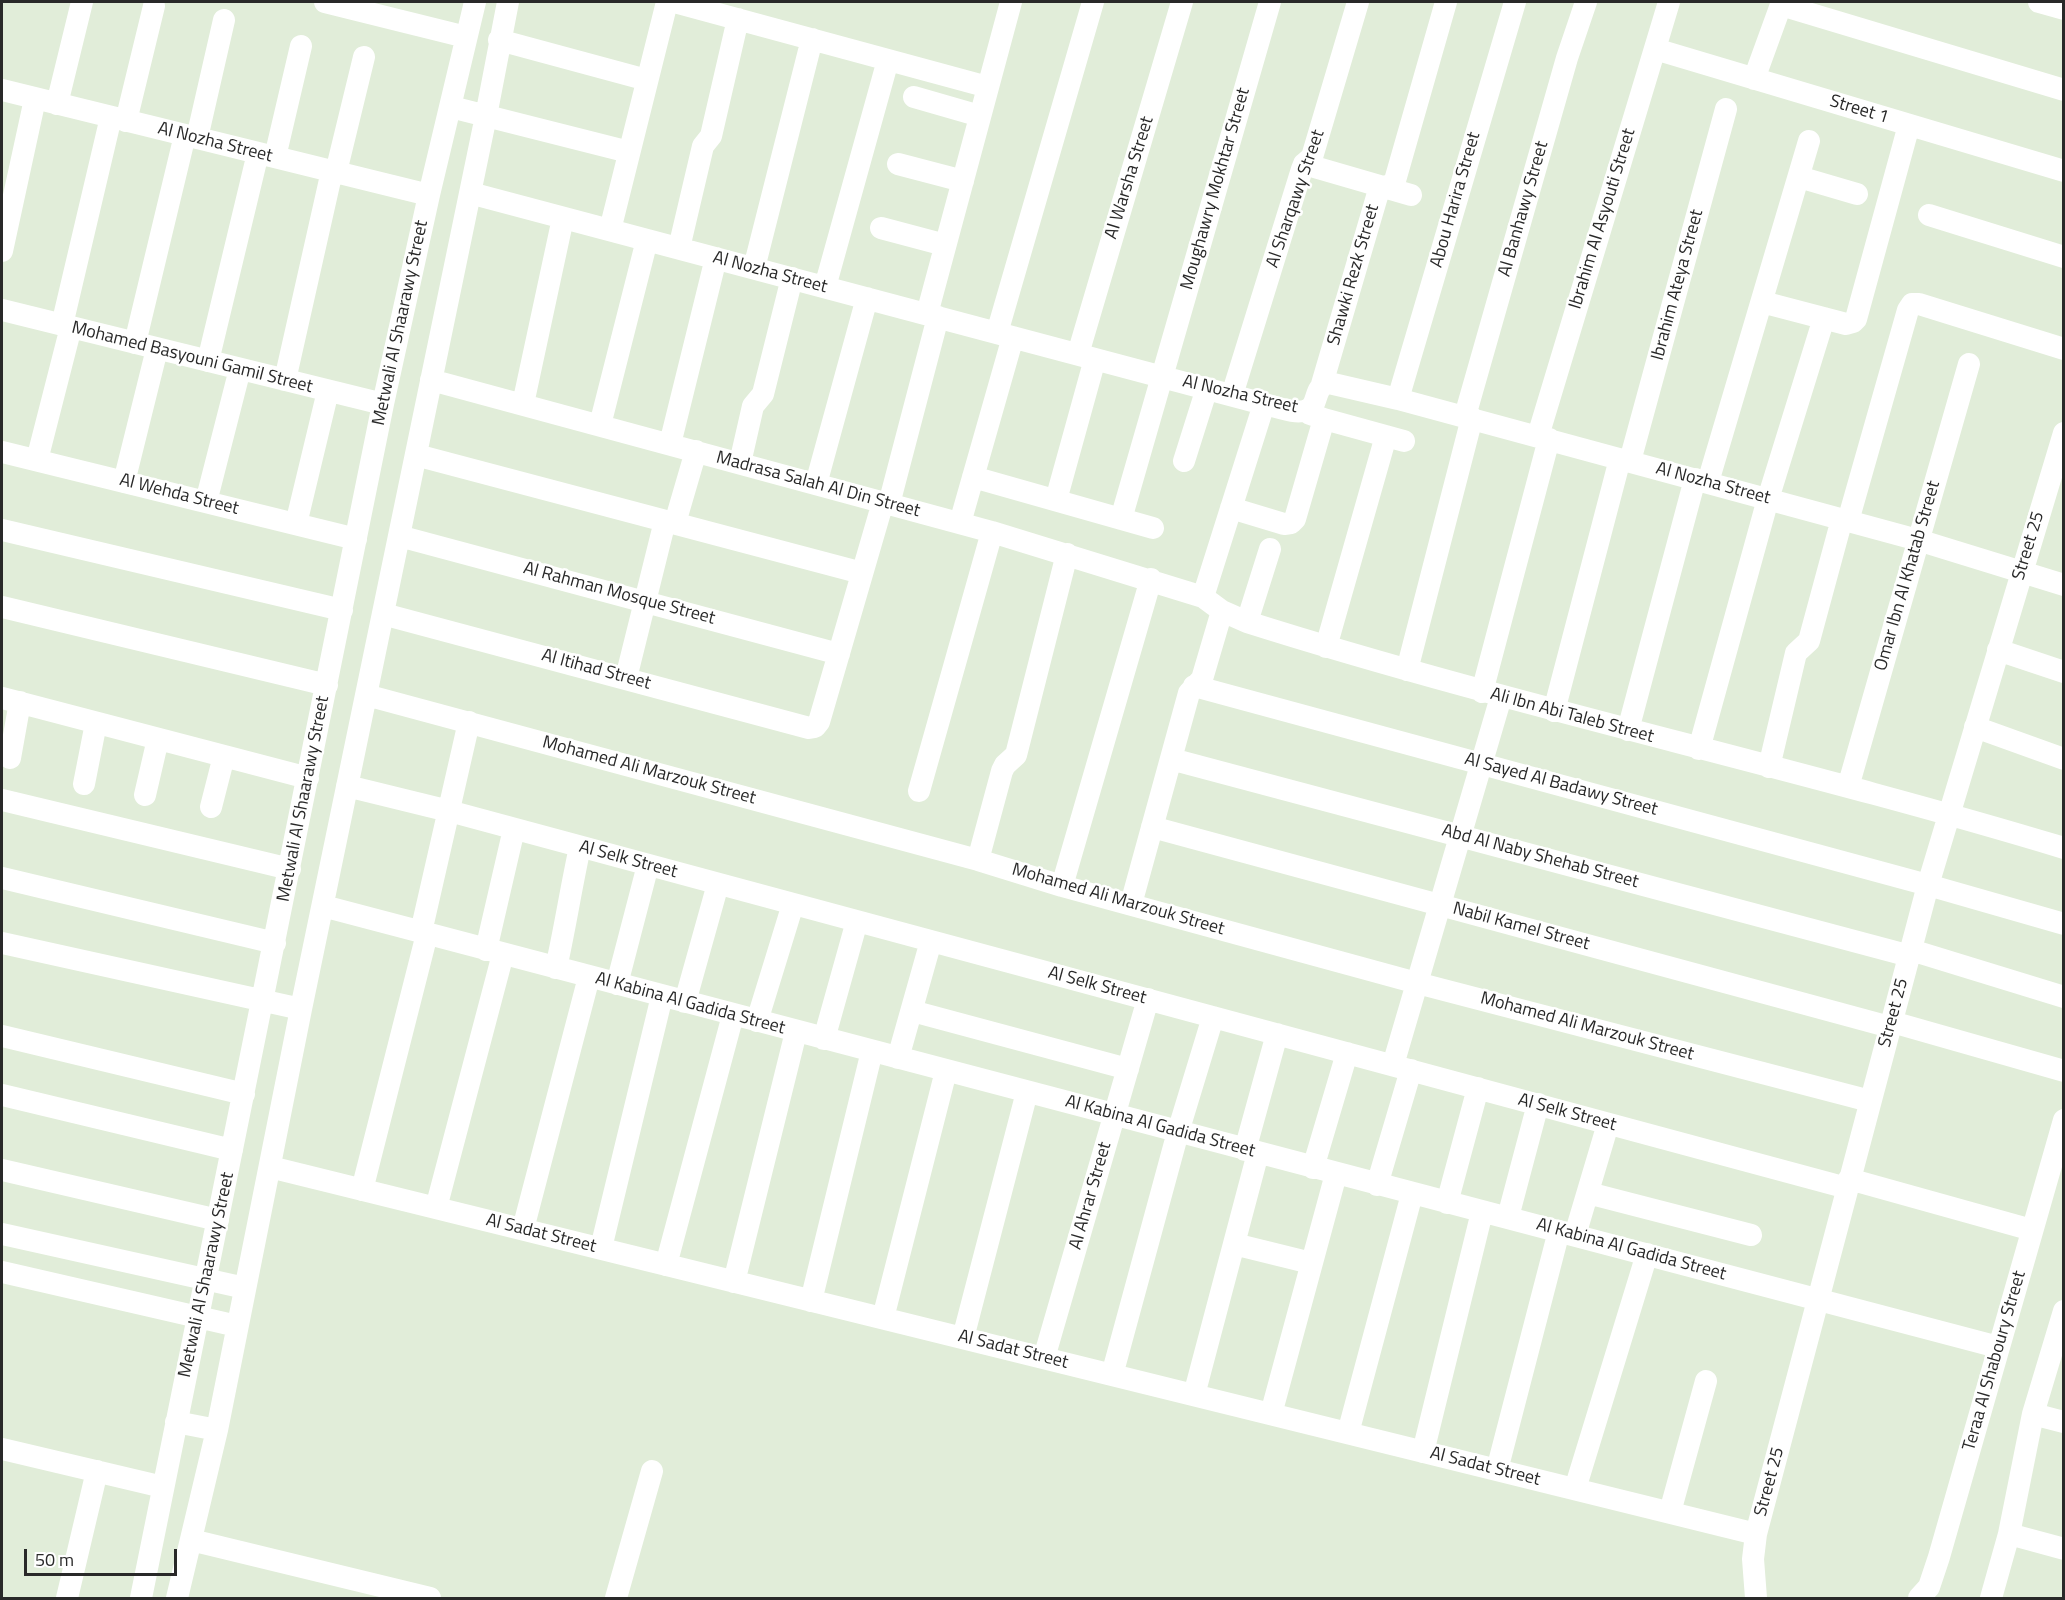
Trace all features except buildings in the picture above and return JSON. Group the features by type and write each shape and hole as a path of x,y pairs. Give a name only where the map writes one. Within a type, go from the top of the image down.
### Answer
{"street":[{"path":"57,104 81,2"},
{"path":"325,2 466,37"},
{"name":"Metwali Al Shaarawy Street","path":"141,1599 383,404 475,2"},
{"path":"177,1599 217,1430 508,2"},
{"path":"610,230 667,2"},
{"path":"674,2 988,87"},
{"path":"960,523 973,477 1005,335 1093,2"},
{"name":"Al Warsha Street","path":"1056,501 1086,357 1182,2"},
{"name":"Moughawry Mokhtar Street","path":"1121,519 1270,2"},
{"name":"Al Sharqawy Street","path":"1232,395 1304,164 1312,157 1358,2"},
{"name":"Shawki Rezk Street","path":"1322,384 1378,193 1383,187 1394,184 1446,2"},
{"name":"Abou Harira Street","path":"1398,399 1515,2"},
{"name":"Al Banhawy Street","path":"1407,670 1469,417 1567,58 1586,2"},
{"name":"Ibrahim Al Asyouti Street","path":"1377,1185 1417,983 1482,764 1492,694 1543,438 1669,2"},
{"path":"2039,2 2064,9"},
{"path":"839,654 862,573 886,503 932,316 945,245 988,87 1004,3"},
{"path":"1754,79 1781,3 2064,90"},
{"path":"37,460 66,326 119,119 154,6"},
{"path":"679,248 702,146 711,136 738,19"},
{"path":"135,344 224,20"},
{"path":"754,268 812,39"},
{"path":"500,40 647,80"},
{"path":"208,361 266,155 301,46"},
{"name":"Street 1","path":"1654,49 2064,171"},
{"path":"285,380 334,172 364,57"},
{"path":"825,287 888,60"},
{"name":"Al Nozha Street","path":"2,90 429,195"},
{"path":"914,97 980,116"},
{"path":"2,251 35,99"},
{"path":"451,107 629,152"},
{"name":"Ibrahim Ateya Street","path":"1554,711 1726,110"},
{"path":"1762,302 1846,324 1856,319 1909,125"},
{"path":"1628,730 1701,481 1762,302 1809,141"},
{"path":"898,164 963,181"},
{"path":"1304,164 1412,195"},
{"path":"1799,177 1857,194"},
{"name":"Al Nozha Street","path":"470,193 1264,404 1316,415 1313,405 1318,390 1322,384 1329,383 1398,399 1918,540 2064,585"},
{"path":"1929,215 2064,257"},
{"path":"523,404 563,218"},
{"path":"881,228 945,245"},
{"path":"600,425 646,240"},
{"path":"670,444 716,258"},
{"path":"740,463 753,406 763,394 792,278"},
{"path":"816,484 867,298"},
{"path":"1769,767 1796,653 1809,641 1908,310 1912,304 1919,304 2064,349"},
{"name":"Mohamed Basyouni Gamil Street","path":"2,310 383,404"},
{"path":"1699,749 1768,499 1824,318"},
{"path":"124,482 157,349"},
{"name":"Omar Ibn Al Khatab Street","path":"1848,787 1969,364"},
{"path":"206,502 240,369"},
{"name":"Madrasa Salah Al Din Street","path":"431,380 960,523 1151,579 1203,597"},
{"path":"1184,461 1207,388"},
{"path":"296,524 328,391"},
{"path":"1203,597 1264,404"},
{"path":"1231,508 1284,524 1291,523 1295,519 1316,415 1395,439 1326,647"},
{"name":"Street 25","path":"1756,1599 1753,1559 1756,1534 1848,1183 1948,813 2064,433"},
{"path":"626,678 645,601 696,451"},
{"name":"Al Wehda Street","path":"2,452 356,539"},
{"path":"416,454 862,573"},
{"path":"973,477 1153,528"},
{"path":"2,530 342,610"},
{"path":"919,791 992,532"},
{"name":"Al Rahman Mosque Street","path":"399,536 839,654"},
{"path":"1247,622 1270,549"},
{"path":"978,860 1002,771 1016,755 1067,554"},
{"path":"1062,886 1151,579"},
{"name":"Ali Ibn Abi Taleb Street","path":"1203,597 1222,610 1247,622 1326,647 1554,711 1948,813 2064,848"},
{"path":"2,607 327,685"},
{"path":"1131,904 1189,693 1202,679 1222,610"},
{"name":"Al Itihad Street","path":"383,614 809,728 815,727 819,722 839,654"},
{"path":"1998,650 2064,672"},
{"name":"Al Sayed Al Badawy Street","path":"1194,686 2064,924"},
{"name":"Mohamed Ali Marzouk Street","path":"366,695 978,860 1062,886 1417,983 1870,1101"},
{"path":"10,758 11,700 308,778"},
{"path":"362,1190 424,933 469,722"},
{"path":"84,784 96,723"},
{"path":"1974,727 2064,759"},
{"path":"145,795 158,739"},
{"path":"211,807 224,756"},
{"name":"Abd Al Naby Shehab Street","path":"1170,759 1910,953 2064,996"},
{"name":"Al Selk Street","path":"347,786 1608,1124 2032,1230"},
{"path":"2,800 290,869"},
{"name":"Nabil Kamel Street","path":"1152,828 2064,1071"},
{"path":"435,1208 495,952 514,829"},
{"path":"556,968 580,847"},
{"path":"617,984 648,865"},
{"path":"2,878 275,943"},
{"path":"685,1002 718,884"},
{"path":"757,1021 792,904"},
{"name":"Al Kabina Al Gadida Street","path":"323,906 1998,1347"},
{"path":"824,1039 857,921"},
{"path":"898,1058 931,941"},
{"path":"2,943 301,1009"},
{"path":"523,1229 589,977"},
{"path":"601,1248 662,996"},
{"name":"Al Ahrar Street","path":"1044,1358 1148,999"},
{"path":"912,1011 1128,1069"},
{"path":"666,1264 733,1015"},
{"path":"1112,1375 1178,1132 1213,1017"},
{"path":"734,1282 796,1032"},
{"path":"1194,1395 1234,1244 1277,1034"},
{"path":"2,1036 244,1094"},
{"path":"812,1301 872,1051"},
{"path":"1314,1168 1347,1053"},
{"path":"883,1318 946,1071"},
{"path":"1447,1203 1478,1088"},
{"path":"963,1338 1027,1092"},
{"path":"2,1095 232,1150"},
{"path":"1508,1218 1538,1104"},
{"name":"Teraa Al Shaboury Street","path":"1919,1599 1929,1587 1939,1557 2032,1230 2058,1162 2064,1120"},
{"path":"1497,1470 1567,1233 1588,1193 1608,1124"},
{"name":"Al Sadat Street","path":"270,1167 1756,1534"},
{"path":"2,1170 218,1220"},
{"path":"1271,1414 1336,1174"},
{"path":"1588,1193 1751,1235"},
{"path":"1348,1433 1412,1194"},
{"path":"1423,1452 1482,1212"},
{"path":"2,1234 245,1288"},
{"path":"1234,1244 1311,1263"},
{"path":"1575,1489 1647,1254"},
{"path":"2,1272 237,1326"},
{"path":"1991,1599 2008,1534 2032,1414 2064,1311"},
{"path":"1670,1512 1706,1381"},
{"path":"2032,1414 2064,1422"},
{"path":"176,1422 217,1430"},
{"path":"3,1455 97,1471 163,1487"},
{"path":"68,1599 97,1471"},
{"path":"616,1599 652,1471"},
{"path":"2008,1534 2064,1549"},
{"path":"191,1540 430,1599"}]}
